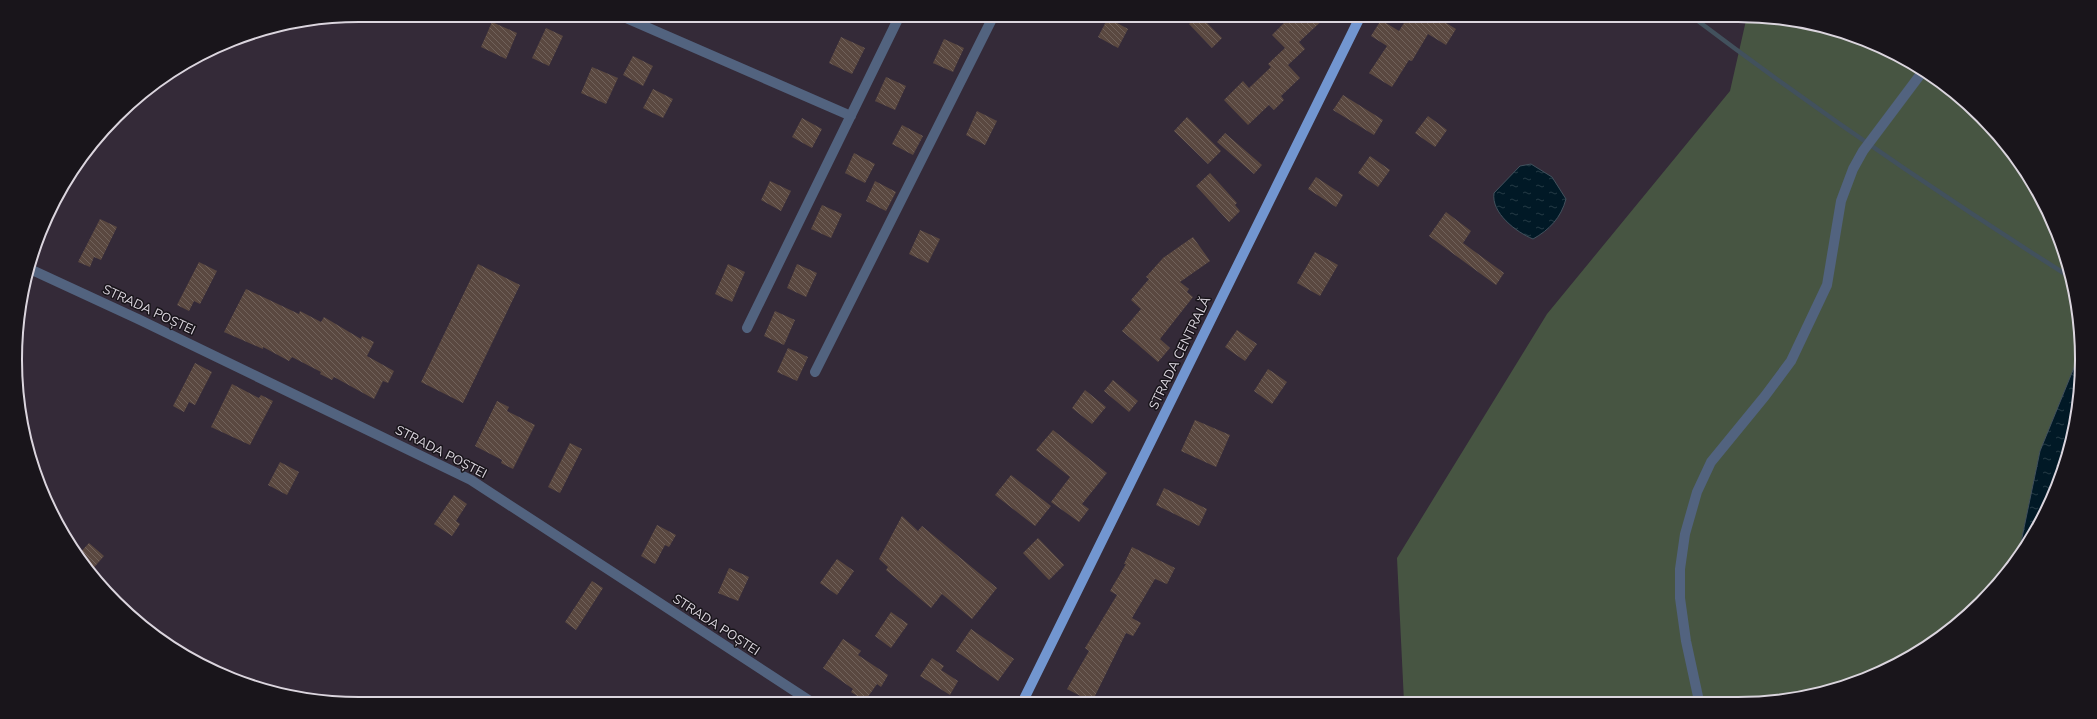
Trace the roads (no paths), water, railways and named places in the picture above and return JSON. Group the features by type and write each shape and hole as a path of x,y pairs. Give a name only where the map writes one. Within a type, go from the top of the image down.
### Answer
{"main road":[{"name":"STRADA CENTRALĂ","path":"1025,697 1358,22"}],"street":[{"path":"635,22 851,116"},
{"path":"747,328 897,22"},
{"path":"815,372 990,22"},
{"path":"1698,697 1686,641 1680,598 1680,569 1685,534 1697,492 1711,462 1765,396 1790,361 1812,318 1827,284 1841,202 1853,169 1863,151 1920,76"},
{"name":"STRADA POȘTEI","path":"34,271 138,319 471,480 804,697"}],"water":[{"path":"1531,164 1552,177 1566,199 1558,218 1554,223 1533,239 1519,232 1506,221 1496,208 1494,200 1494,193 1520,166"},
{"path":"2075,366 2069,425 2057,468 2040,509 2021,542 2040,451"}],"waterway":[{"path":"1699,22 1783,84 1877,150 1973,215 2063,273"}]}
